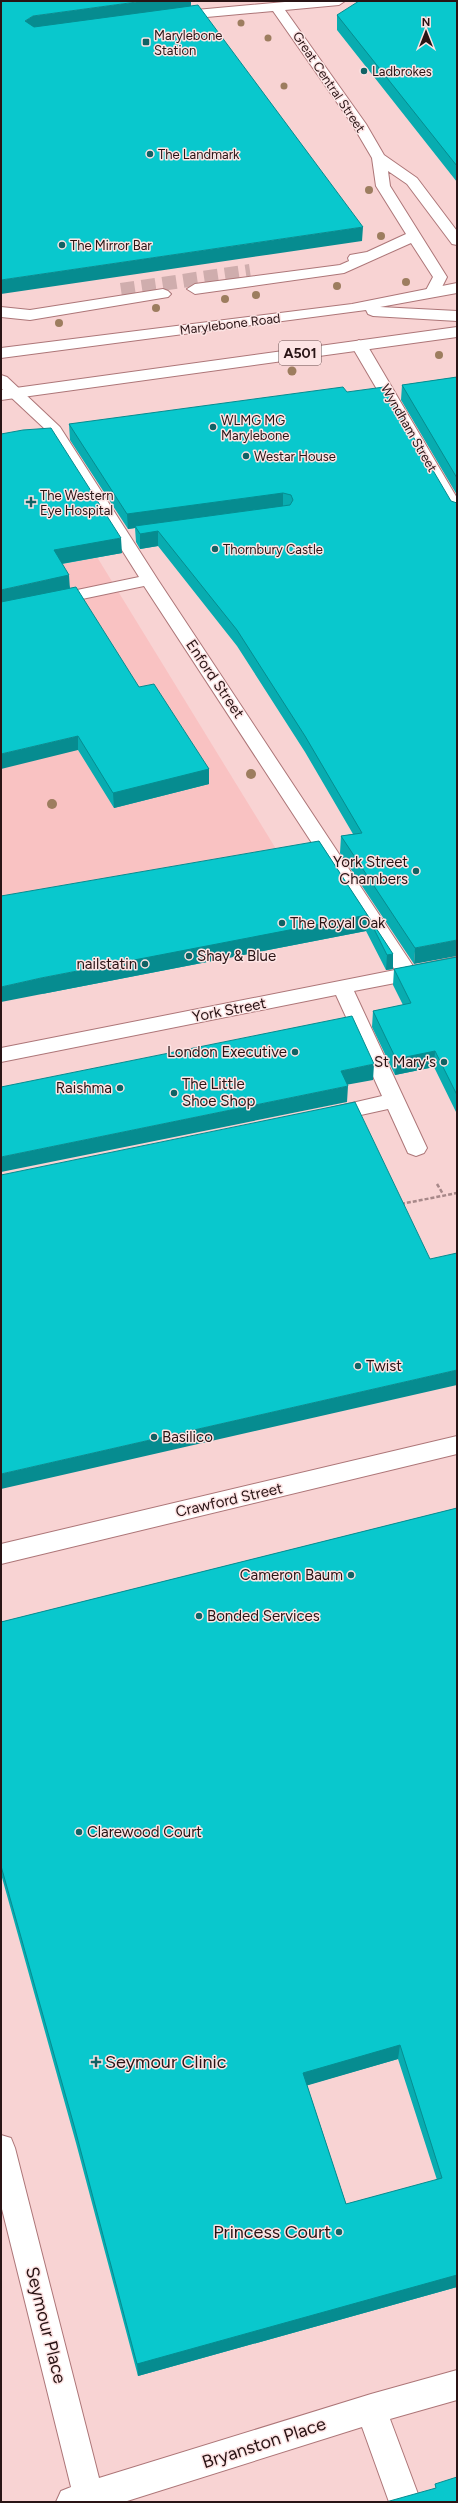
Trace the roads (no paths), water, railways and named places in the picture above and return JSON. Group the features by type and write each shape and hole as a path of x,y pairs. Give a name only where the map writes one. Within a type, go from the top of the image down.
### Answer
{"main road":[{"path":"252,1 277,7"},
{"path":"163,17 338,1"},
{"name":"Great Central Street","path":"277,7 359,124 379,158 383,186 440,277 433,292"},
{"name":"Great Central Street","path":"379,158 412,181 457,241"},
{"path":"195,289 344,269 414,236"},
{"path":"250,271 370,256"},
{"name":"Marylebone Road","path":"1,353 352,309 389,300 457,288"},
{"path":"1,308 121,290"},
{"path":"1,312 30,315 163,294"},
{"path":"352,309 457,316"},
{"name":"A501","path":"7,394 457,332"},
{"name":"Wyndham Street","path":"359,345 457,512"},
{"name":"Enford Street","path":"1,380 7,394 52,428 149,580 408,974"},
{"path":"122,537 142,534"},
{"path":"1,611 149,580"},
{"name":"York Street","path":"1,1055 457,964"},
{"path":"342,987 393,1101 416,1148"},
{"path":"310,1119 393,1101"},
{"name":"Crawford Street","path":"1,1554 457,1445"},
{"name":"Seymour Place","path":"1,2148 83,2500"},
{"name":"Bryanston Place","path":"83,2500 371,2409 457,2385"},
{"path":"371,2409 405,2502"}],"tunnel":[{"path":"121,290 250,271"}],"place":[{"name":"Marylebone Station","path":"146,42"},
{"name":"Ladbrokes","path":"364,71"},
{"name":"The Landmark","path":"150,154"},
{"name":"The Mirror Bar","path":"62,245"},
{"name":"WLMG MG Marylebone","path":"213,427"},
{"name":"Westar House","path":"246,456"},
{"name":"The Western Eye Hospital","path":"31,502"},
{"name":"Thornbury Castle","path":"215,549"},
{"name":"York Street Chambers","path":"416,871"},
{"name":"The Royal Oak","path":"282,923"},
{"name":"Shay & Blue","path":"189,956"},
{"name":"nailstatin","path":"145,964"},
{"name":"London Executive","path":"295,1052"},
{"name":"St Mary's","path":"444,1062"},
{"name":"Raishma","path":"120,1088"},
{"name":"The Little Shoe Shop","path":"174,1093"},
{"name":"Twist","path":"358,1366"},
{"name":"Basilico","path":"154,1437"},
{"name":"Cameron Baum","path":"351,1575"},
{"name":"Bonded Services","path":"199,1616"},
{"name":"Clarewood Court","path":"79,1832"},
{"name":"Seymour Clinic","path":"96,2062"},
{"name":"Princess Court","path":"339,2232"}]}
